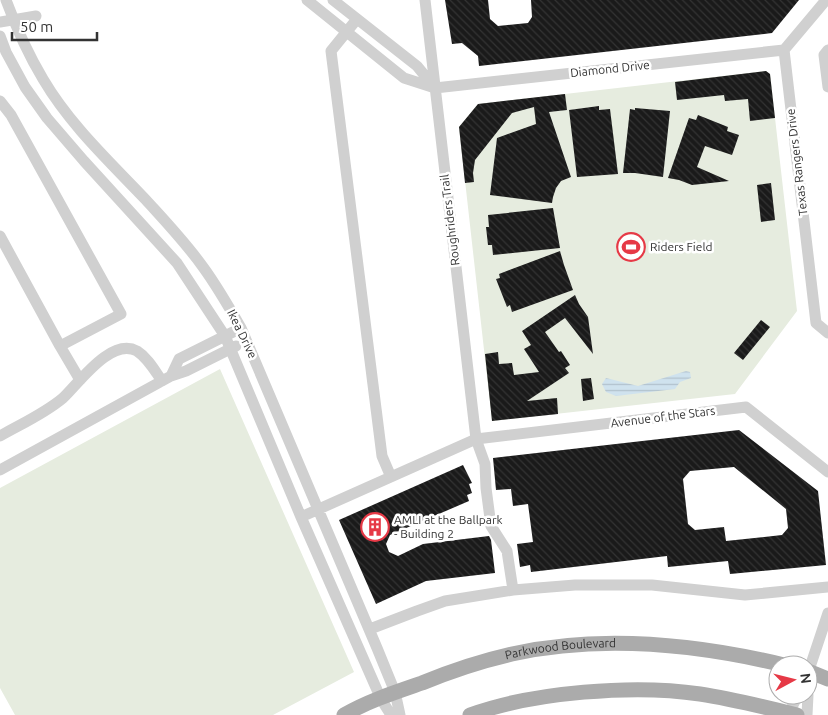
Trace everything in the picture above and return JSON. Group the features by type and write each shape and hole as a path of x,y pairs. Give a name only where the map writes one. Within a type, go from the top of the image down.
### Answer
{"main road":[{"name":"Parkwood Boulevard","path":"344,715 395,692 453,671 512,654 570,645 624,643 695,648 768,662"},
{"path":"470,715 486,709 546,697 619,690 656,690 698,694 741,701 792,714"}],"street":[{"name":"Ikea Drive","path":"6,0 43,80 64,110 190,251 220,291 241,328 370,629 395,692 400,715"},
{"path":"307,0 404,78 435,88"},
{"path":"333,0 417,66 435,88"},
{"name":"Roughriders Trail","path":"425,0 476,439 485,464 486,488 492,526 507,551 513,590"},
{"path":"784,50 826,0"},
{"path":"0,22 36,16"},
{"path":"357,19 331,51 382,456 391,477"},
{"name":"Ikea Drive","path":"0,36 6,52 25,86 47,118 177,263 225,336 301,517 381,699 391,715"},
{"name":"Diamond Drive","path":"435,88 784,50"},
{"name":"Texas Rangers Drive","path":"784,50 816,324 828,333"},
{"path":"828,50 824,55 828,88"},
{"path":"0,101 11,115 121,314 60,346"},
{"path":"0,121 11,115"},
{"path":"0,236 80,380"},
{"path":"166,378 179,359 241,328"},
{"path":"0,470 166,378 186,371 246,340"},
{"path":"0,436 42,413 63,398 97,362 115,351 126,349 136,351 166,378"},
{"name":"Avenue of the Stars","path":"301,517 476,439 746,408 828,472"},
{"path":"370,629 445,602 513,590 575,585 652,586 745,595 828,587"},
{"path":"814,655 828,613"}],"shaded area":[{"name":"Riders Field","path":"766,71 770,74 797,311 735,394 492,421 459,127 478,104"},
{"path":"220,369 354,672 273,715 15,715 0,688 0,488"}],"water":[{"path":"686,371 690,372 691,378 680,382 675,389 616,396 606,392 602,384 606,378 638,386"}],"building":[{"path":"445,0 488,0 490,19 498,26 528,23 532,17 531,0 799,0 772,33 479,66 478,56 462,43 452,44"},
{"path":"766,71 770,74 775,118 750,121 748,99 725,101 724,95 677,100 675,82"},
{"path":"565,94 567,110 549,112 571,177 561,181 556,188 552,203 490,195 497,138 536,124 534,107 512,113 475,160 474,182 465,183 459,127 478,104"},
{"path":"599,106 599,110 610,109 618,174 577,177 569,110"},
{"path":"635,108 670,111 663,177 623,173 630,109 635,110"},
{"path":"698,115 728,127 727,131 739,135 732,155 705,146 697,167 729,181 692,185 668,178 689,118 696,120"},
{"path":"771,183 775,220 761,222 757,185"},
{"path":"553,208 560,248 493,255 492,245 488,245 486,227 489,227 488,215"},
{"path":"560,251 573,290 512,312 510,305 507,307 496,279 500,278 499,274"},
{"path":"575,295 588,317 593,354 565,318 545,332 570,365 565,368 569,373 527,401 557,398 558,414 492,421 485,354 498,352 499,364 512,363 514,375 539,372 524,349 531,345 522,331"},
{"path":"761,320 770,327 743,360 734,353"},
{"path":"591,378 594,399 583,401 581,379"},
{"path":"739,430 818,491 826,565 730,574 728,561 668,567 667,556 531,572 530,565 520,567 517,544 533,542 528,504 513,506 511,489 496,490 493,458","holes":["734,467 786,509 788,528 782,535 726,541 724,527 695,530 688,524 683,479 690,471"]},
{"name":"AMLI at the Ballpark - Building 2","path":"463,465 472,483 469,484 472,493 467,495 469,501 390,535 386,544 389,552 398,556 423,544 489,536 495,573 426,581 376,604 339,520"}],"place":[{"name":"Riders Field","path":"631,247"},
{"name":"AMLI at the Ballpark - Building 2","path":"375,527"}]}
